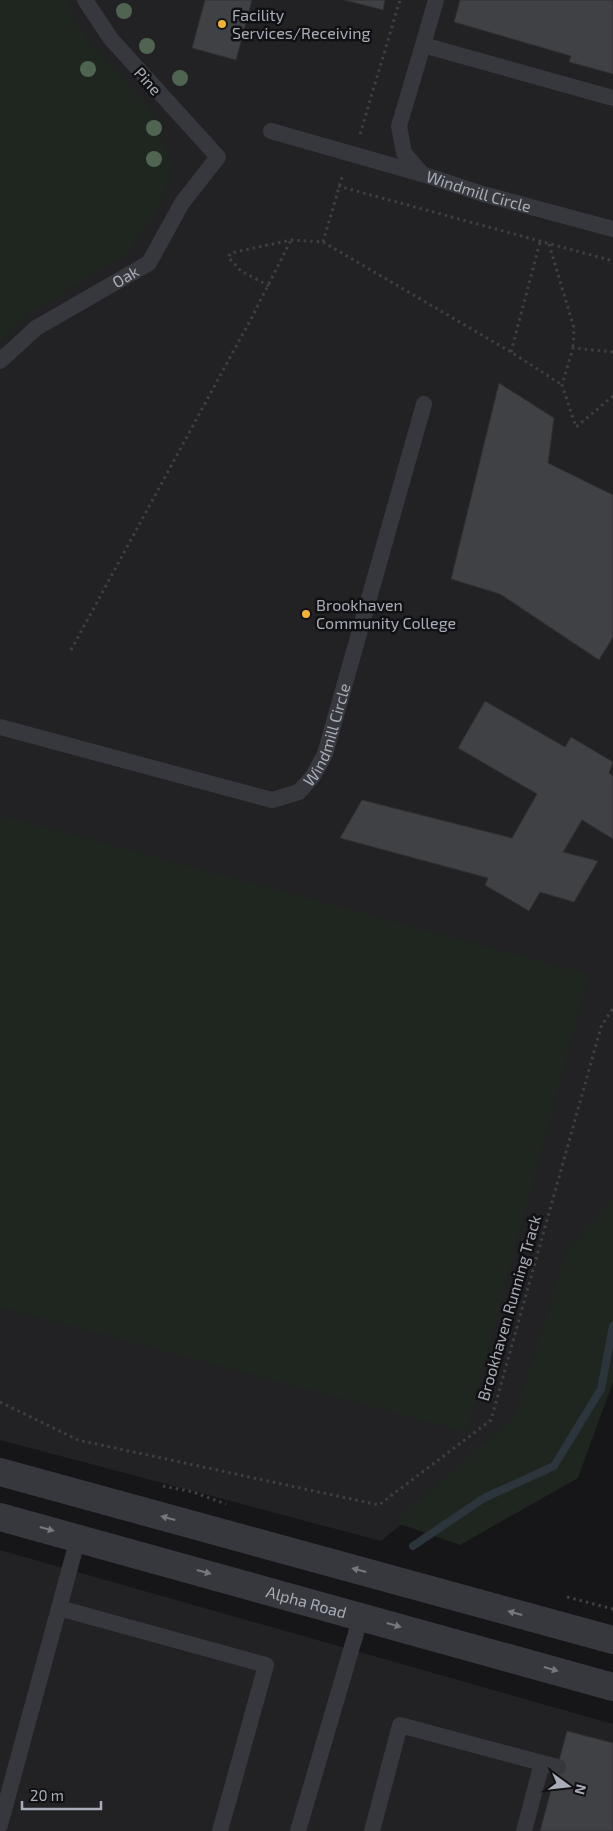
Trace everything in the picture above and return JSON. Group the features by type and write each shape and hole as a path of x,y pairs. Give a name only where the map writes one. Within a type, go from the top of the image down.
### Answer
{"street":[{"path":"0,1472 613,1640"},
{"name":"Alpha Road","path":"0,1516 613,1686"}],"lane":[{"name":"Pine","path":"85,0 110,40 218,158"},
{"name":"Windmill Circle","path":"436,0 400,126 404,153 422,174 482,194 613,229"},
{"path":"423,45 613,98"},
{"path":"271,131 422,174"},
{"name":"Oak","path":"0,361 36,328 149,263 182,203 218,158"},
{"name":"Windmill Circle","path":"0,727 272,800 299,792 313,776 325,754 424,404"},
{"path":"0,1825 78,1538"},
{"path":"59,1608 266,1665 220,1831"},
{"path":"298,1831 361,1616"},
{"path":"372,1831 400,1725 550,1765 524,1831"}],"path":[{"path":"323,242 338,186 360,135 400,0"},
{"path":"338,186 613,261"},
{"path":"71,650 269,286 291,240"},
{"path":"269,286 241,271 228,257 231,253 291,240 323,242 512,352 562,385"},
{"path":"512,352 540,242"},
{"path":"549,244 574,328 572,348 562,385 576,427 613,396"},
{"path":"572,348 613,352"},
{"name":"Brookhaven Running Track","path":"0,1402 78,1440 379,1505 491,1420 601,1028 613,1008"}],"shaded area":[{"name":"Brookhaven Community College","path":"0,0 613,0 613,1228 528,1422 381,1541 0,1440"},
{"path":"0,0 67,0 74,23 150,109 173,168 156,214 126,254 30,314 0,341"},
{"path":"0,815 589,974 466,1432 0,1307"},
{"path":"613,1199 613,1382 578,1478 460,1545 394,1522 515,1416 567,1249"},
{"path":"0,1550 613,1724 613,1831 0,1831"}],"building":[{"name":"Facility Services/Receiving","path":"205,0 252,0 236,60 192,48"},
{"name":"Facility Services/Receiving","path":"344,0 385,0 383,10"},
{"path":"460,0 613,0 613,74 569,62 571,56 454,22"},
{"path":"499,383 554,418 548,463 613,495 613,637 599,660 500,594 451,579"},
{"path":"485,701 565,747 571,737 613,762 609,773 613,776 613,839 582,820 563,852 598,861 574,902 540,892 529,911 485,885 488,878 340,838 362,800 512,838 537,794 458,748"},
{"path":"567,1731 613,1743 613,1831 540,1831"}],"waterway":[{"path":"413,1546 484,1498 554,1466 601,1389 613,1326"}],"place":[{"name":"Facility Services/Receiving","path":"222,24"},
{"name":"Brookhaven Community College","path":"306,614"}]}
